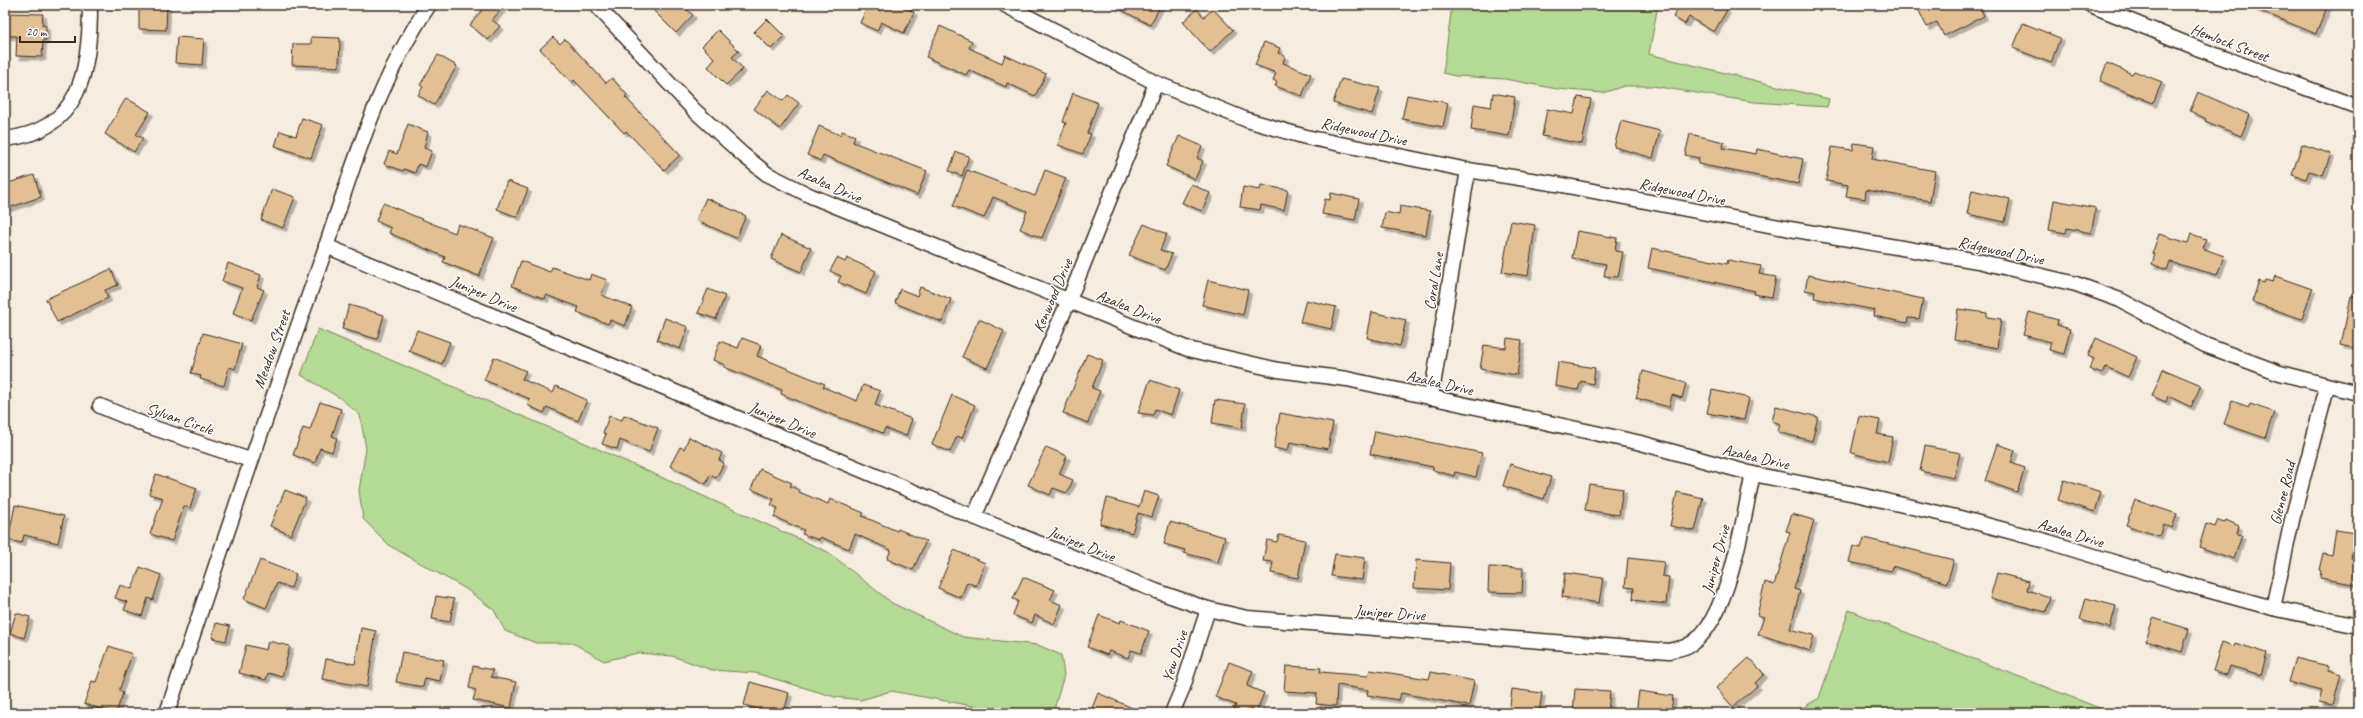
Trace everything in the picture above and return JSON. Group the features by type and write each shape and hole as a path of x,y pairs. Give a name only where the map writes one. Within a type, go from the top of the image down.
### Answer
{"street":[{"path":"5,139 41,130 62,117 78,92 85,67 90,5"},
{"name":"Meadow Street","path":"167,713 250,460 326,246 351,167 382,92 429,5"},
{"name":"Azalea Drive","path":"596,5 694,110 767,174 811,196 1188,348 1226,359 1278,370 1347,379 1641,443 1753,474 1860,495 1960,518 2273,608 2358,626"},
{"name":"Ridgewood Drive","path":"1005,5 1156,83 1247,120 1299,134 1468,170 1557,184 1790,229 1978,261 2076,284 2120,300 2205,345 2280,373 2327,387 2358,393"},
{"name":"Hemlock Street","path":"2091,5 2202,50 2358,107"},
{"name":"Kenwood Drive","path":"974,517 1069,300 1156,83"},
{"name":"Coral Lane","path":"1431,398 1468,170"},
{"name":"Juniper Drive","path":"326,246 974,517 1156,591 1208,609 1247,618 1669,651 1687,646 1702,633 1718,612 1726,591 1753,474"},
{"name":"Glenoe Road","path":"2273,608 2292,520 2327,387"},
{"name":"Sylvan Circle","path":"100,406 148,426 250,460"},
{"name":"Yew Drive","path":"1172,713 1183,687 1208,609"}],"green space":[{"path":"1452,5 1658,5 1649,54 1829,99 1827,107 1754,102 1652,86 1624,86 1603,93 1557,89 1505,79 1455,76 1443,73"},
{"path":"318,329 576,439 828,552 892,603 963,637 1038,645 1061,655 1064,675 1053,713 1011,713 891,691 861,700 835,697 755,673 712,670 672,656 638,653 604,661 573,643 536,643 505,631 494,610 466,589 390,546 363,519 359,490 366,449 360,415 340,398 301,375"},
{"path":"1849,610 2112,713 1794,713 1819,698"}],"building":[{"path":"139,5 167,5 166,30 139,29"},
{"path":"486,5 505,5 492,20 500,26 488,40 470,25"},
{"path":"648,5 682,5 693,15 676,33"},
{"path":"868,5 881,11 884,5 900,5 914,12 904,33 881,22 877,31 860,23"},
{"path":"1112,5 1161,5 1150,25"},
{"path":"1670,5 1718,5 1727,10 1714,32 1689,17 1685,24 1673,17 1677,10"},
{"path":"1916,5 1979,5 1984,16 1944,36 1937,22 1927,27"},
{"path":"2246,5 2328,5 2316,34"},
{"path":"1197,9 1204,17 1213,9 1233,30 1210,52 1183,22"},
{"path":"5,13 43,14 42,25 46,26 46,40 43,40 42,57 16,56 17,36 5,36"},
{"path":"767,19 784,36 771,49 754,32"},
{"path":"2023,23 2060,38 2051,63 2013,48"},
{"path":"940,26 972,41 969,48 1002,63 1005,55 1046,74 1035,96 1007,83 1006,87 969,70 966,75 926,57"},
{"path":"718,30 739,51 732,57 743,69 726,85 708,67 715,59 702,46"},
{"path":"177,37 204,39 202,65 175,63"},
{"path":"311,37 340,38 339,67 292,65 293,44 311,44"},
{"path":"553,37 560,44 565,39 606,83 612,78 627,95 625,97 680,155 664,170 626,131 624,133 574,80 572,83 540,49"},
{"path":"1264,42 1280,48 1278,53 1285,56 1283,63 1311,74 1302,96 1275,86 1277,82 1273,80 1276,73 1255,65"},
{"path":"438,55 457,66 434,105 418,95 423,87 420,85"},
{"path":"2107,63 2132,74 2134,71 2162,82 2153,103 2100,81"},
{"path":"1341,79 1380,88 1372,114 1333,103"},
{"path":"768,90 783,101 788,95 799,103 780,129 754,109"},
{"path":"2198,92 2250,115 2241,136 2205,121 2206,119 2190,111"},
{"path":"1073,93 1098,103 1087,133 1091,134 1083,154 1058,145 1066,123 1063,122"},
{"path":"1493,93 1515,97 1509,136 1471,130 1474,104 1491,107"},
{"path":"1407,95 1448,103 1443,127 1402,119"},
{"path":"1578,97 1591,99 1582,144 1542,136 1547,109 1574,114"},
{"path":"126,98 150,112 136,135 143,138 134,152 105,134"},
{"path":"302,118 323,125 311,158 275,146 280,131 296,136"},
{"path":"1621,121 1660,131 1653,158 1614,147"},
{"path":"408,124 428,132 424,148 432,151 426,167 418,164 415,173 404,169 403,171 384,164 389,151 397,154"},
{"path":"819,126 840,135 842,131 855,136 853,142 927,171 917,195 823,155 821,161 807,155"},
{"path":"1690,134 1724,142 1723,148 1756,154 1757,149 1803,159 1798,184 1698,164 1699,158 1685,155"},
{"path":"1179,136 1202,146 1197,158 1203,161 1195,179 1166,166"},
{"path":"1854,143 1874,146 1872,159 1935,171 1930,201 1866,190 1865,199 1846,196 1848,185 1826,181 1832,147 1853,150"},
{"path":"2302,144 2331,154 2323,175 2309,171 2306,179 2292,175"},
{"path":"956,152 969,156 962,176 949,171"},
{"path":"967,170 1035,196 1045,170 1066,178 1042,238 1020,229 1027,211 993,197 984,218 953,206"},
{"path":"34,175 41,197 5,209 5,184"},
{"path":"507,181 528,189 517,217 497,209"},
{"path":"1191,184 1210,193 1202,211 1182,203"},
{"path":"1261,185 1288,190 1284,210 1261,205 1260,210 1240,207 1243,187 1260,190"},
{"path":"272,189 295,197 283,228 261,220"},
{"path":"1972,190 2010,199 2005,222 1967,214"},
{"path":"1331,193 1359,199 1355,220 1322,214 1325,199 1330,200"},
{"path":"706,198 746,216 736,238 696,220"},
{"path":"2054,200 2096,208 2091,233 2067,228 2066,233 2049,230"},
{"path":"383,203 455,233 458,224 494,238 479,276 443,262 445,257 389,233 391,228 376,221"},
{"path":"1400,206 1430,211 1426,235 1382,228 1385,212 1399,215"},
{"path":"1511,221 1535,225 1528,276 1502,272"},
{"path":"1144,224 1167,234 1160,250 1172,254 1165,270 1129,255"},
{"path":"1577,231 1617,238 1615,251 1623,252 1618,277 1604,276 1606,264 1572,258"},
{"path":"2159,234 2188,243 2191,234 2206,239 2202,248 2224,256 2217,275 2170,262 2167,270 2152,264 2155,254 2152,254"},
{"path":"781,235 811,248 801,272 771,259"},
{"path":"1652,248 1727,264 1728,260 1761,266 1759,274 1776,277 1772,297 1754,294 1755,291 1648,268"},
{"path":"837,258 845,262 847,258 876,271 866,294 838,282 841,276 830,271"},
{"path":"521,261 550,272 552,267 589,280 591,274 607,280 601,295 632,307 625,326 610,320 608,324 577,312 579,307 546,295 545,299 512,286"},
{"path":"228,263 261,275 257,287 264,290 251,320 233,313 242,288 222,281"},
{"path":"111,269 118,285 105,290 108,298 57,322 46,299"},
{"path":"1808,275 1923,299 1919,319 1908,318 1907,323 1874,316 1875,310 1814,298 1815,292 1805,290"},
{"path":"2275,276 2312,289 2302,319 2252,302 2259,281 2264,283 2265,280 2273,282"},
{"path":"1208,280 1248,290 1243,315 1202,305"},
{"path":"920,287 951,299 942,322 895,303 900,289 917,296"},
{"path":"708,289 725,296 716,319 698,313"},
{"path":"2351,296 2358,297 2358,349 2341,345"},
{"path":"1306,300 1336,307 1331,329 1300,322"},
{"path":"349,305 384,315 377,339 342,329"},
{"path":"1958,309 1987,313 1987,317 2001,319 1997,348 1954,340"},
{"path":"1372,312 1406,320 1400,346 1367,338"},
{"path":"2029,312 2058,320 2057,325 2070,329 2064,354 2049,350 2051,342 2023,335"},
{"path":"665,318 688,327 680,349 657,340"},
{"path":"979,319 1004,331 987,368 962,357"},
{"path":"417,330 450,342 442,364 409,351"},
{"path":"203,333 242,344 235,369 229,367 224,386 200,379 201,376 191,373"},
{"path":"742,338 761,345 757,356 825,384 823,387 857,401 863,385 880,391 875,405 912,419 906,436 885,428 883,433 833,415 781,394 782,390 724,367 725,365 713,360 720,341 738,348"},
{"path":"1507,338 1522,340 1517,375 1480,369 1484,345 1506,348"},
{"path":"2096,338 2137,357 2128,377 2106,367 2102,374 2089,369 2094,359 2088,356"},
{"path":"1087,354 1103,360 1092,388 1100,391 1088,423 1063,413"},
{"path":"494,357 526,371 522,379 553,393 556,386 587,400 578,421 547,407 544,413 527,405 530,399 484,380"},
{"path":"1558,362 1595,368 1593,384 1581,381 1578,390 1555,386"},
{"path":"2163,369 2201,385 2191,407 2168,396 2166,402 2152,396"},
{"path":"1643,371 1686,383 1682,398 1672,395 1669,407 1636,398"},
{"path":"1150,380 1179,390 1171,415 1155,409 1153,415 1138,413"},
{"path":"1712,390 1749,398 1744,420 1707,413"},
{"path":"952,395 975,405 962,438 957,436 950,452 932,444"},
{"path":"1215,400 1245,404 1242,428 1212,423"},
{"path":"2232,401 2249,407 2250,404 2274,412 2265,438 2224,424"},
{"path":"320,402 341,409 332,436 337,438 332,452 320,448 315,463 293,455 303,428 310,430"},
{"path":"1776,406 1818,417 1812,441 1778,432 1780,424 1772,421"},
{"path":"1280,413 1333,423 1328,449 1290,442 1288,451 1274,448"},
{"path":"624,415 658,428 649,452 620,440 617,449 602,444 606,434 603,433 609,416 622,420"},
{"path":"1859,416 1880,420 1877,434 1893,437 1888,462 1851,453"},
{"path":"1375,431 1482,453 1476,477 1455,472 1454,476 1433,470 1433,467 1370,454"},
{"path":"689,437 722,453 719,460 724,463 716,478 710,475 706,484 670,466 680,447 684,449"},
{"path":"1997,444 2015,450 2011,463 2025,468 2017,492 1985,481"},
{"path":"1925,446 1960,453 1954,478 1920,471"},
{"path":"1046,447 1067,456 1059,474 1073,480 1067,493 1053,488 1050,495 1028,485"},
{"path":"1510,464 1551,477 1544,499 1503,486"},
{"path":"760,469 792,483 790,486 799,490 799,492 828,504 830,499 864,513 862,516 897,531 898,529 926,541 913,570 887,559 891,550 855,534 849,549 820,537 819,540 802,534 804,530 774,517 778,508 771,505 774,499 751,489"},
{"path":"156,474 197,488 190,508 184,506 172,541 150,534 163,498 149,494"},
{"path":"2064,480 2101,492 2095,512 2058,500"},
{"path":"1589,484 1623,489 1619,515 1585,510"},
{"path":"285,490 306,498 291,535 270,526"},
{"path":"1144,491 1159,496 1152,517 1138,513 1132,533 1100,524 1107,498 1139,507"},
{"path":"1677,492 1703,498 1695,531 1670,526"},
{"path":"2135,500 2177,514 2172,528 2163,524 2159,536 2126,525"},
{"path":"15,505 64,516 58,543 24,535 22,543 8,540"},
{"path":"1792,514 1814,520 1794,589 1800,591 1790,629 1814,635 1810,651 1758,634 1764,617 1757,615 1765,582 1774,585 1790,532 1786,531"},
{"path":"2218,520 2225,522 2226,520 2239,526 2237,534 2242,535 2234,559 2199,547 2206,524 2215,527"},
{"path":"1170,522 1225,537 1218,562 1184,553 1185,550 1164,544"},
{"path":"2336,530 2355,533 2351,558 2358,560 2358,585 2320,578 2321,571 2319,570 2323,553 2332,555"},
{"path":"1279,535 1305,540 1298,578 1271,573 1273,562 1263,561 1267,540 1277,542"},
{"path":"1864,538 1954,560 1947,583 1892,566 1891,571 1849,562 1853,546 1861,548"},
{"path":"954,550 985,563 976,586 967,582 961,598 938,588"},
{"path":"1335,554 1365,558 1362,580 1331,576"},
{"path":"1628,558 1664,562 1662,576 1669,577 1666,604 1633,600 1634,588 1625,587"},
{"path":"260,560 296,574 291,588 277,583 266,608 244,599"},
{"path":"1416,560 1450,563 1448,590 1414,588"},
{"path":"140,567 161,575 153,600 148,598 142,616 124,610 127,602 115,598 120,585 132,589"},
{"path":"1489,567 1523,568 1522,593 1488,592"},
{"path":"1565,573 1603,578 1599,603 1562,597"},
{"path":"1997,573 2029,581 2027,590 2050,597 2046,612 1990,598"},
{"path":"1023,577 1055,590 1050,600 1062,605 1054,624 1035,615 1032,623 1013,615 1018,601 1013,599"},
{"path":"436,596 454,599 450,622 432,619"},
{"path":"2086,598 2116,606 2110,628 2080,620"},
{"path":"16,613 30,617 24,638 10,633"},
{"path":"1099,615 1120,623 1121,620 1149,631 1141,653 1131,650 1128,658 1109,651 1107,655 1087,647"},
{"path":"2153,618 2189,629 2182,652 2146,641"},
{"path":"216,623 230,626 226,641 212,638"},
{"path":"361,628 376,631 367,687 322,679 326,659 355,664"},
{"path":"268,641 290,646 282,677 268,673 266,680 239,673 246,645 266,650"},
{"path":"2222,642 2234,646 2235,643 2267,653 2261,675 2230,666 2227,675 2213,671"},
{"path":"109,646 132,654 119,691 123,693 116,713 84,704 92,681 96,682"},
{"path":"402,652 444,660 440,681 425,678 423,687 396,682"},
{"path":"1749,658 1764,674 1755,683 1757,686 1733,707 1716,688"},
{"path":"2295,658 2328,666 2328,670 2341,674 2333,705 2319,702 2322,691 2288,682"},
{"path":"1229,662 1253,671 1247,686 1264,693 1256,713 1232,713 1236,705 1215,697"},
{"path":"473,666 493,670 491,677 516,682 511,708 473,700 476,690 469,688"},
{"path":"1286,666 1321,668 1320,672 1368,676 1370,670 1429,679 1431,672 1474,681 1469,706 1401,693 1399,700 1367,695 1368,690 1337,685 1336,706 1316,704 1317,693 1284,691"},
{"path":"750,682 789,693 784,713 772,713 744,705"},
{"path":"1512,689 1542,693 1539,713 1509,713"},
{"path":"1575,689 1610,691 1608,713 1573,713"},
{"path":"1639,691 1673,696 1671,713 1636,713"},
{"path":"1098,693 1144,713 1105,713 1092,708"}]}
